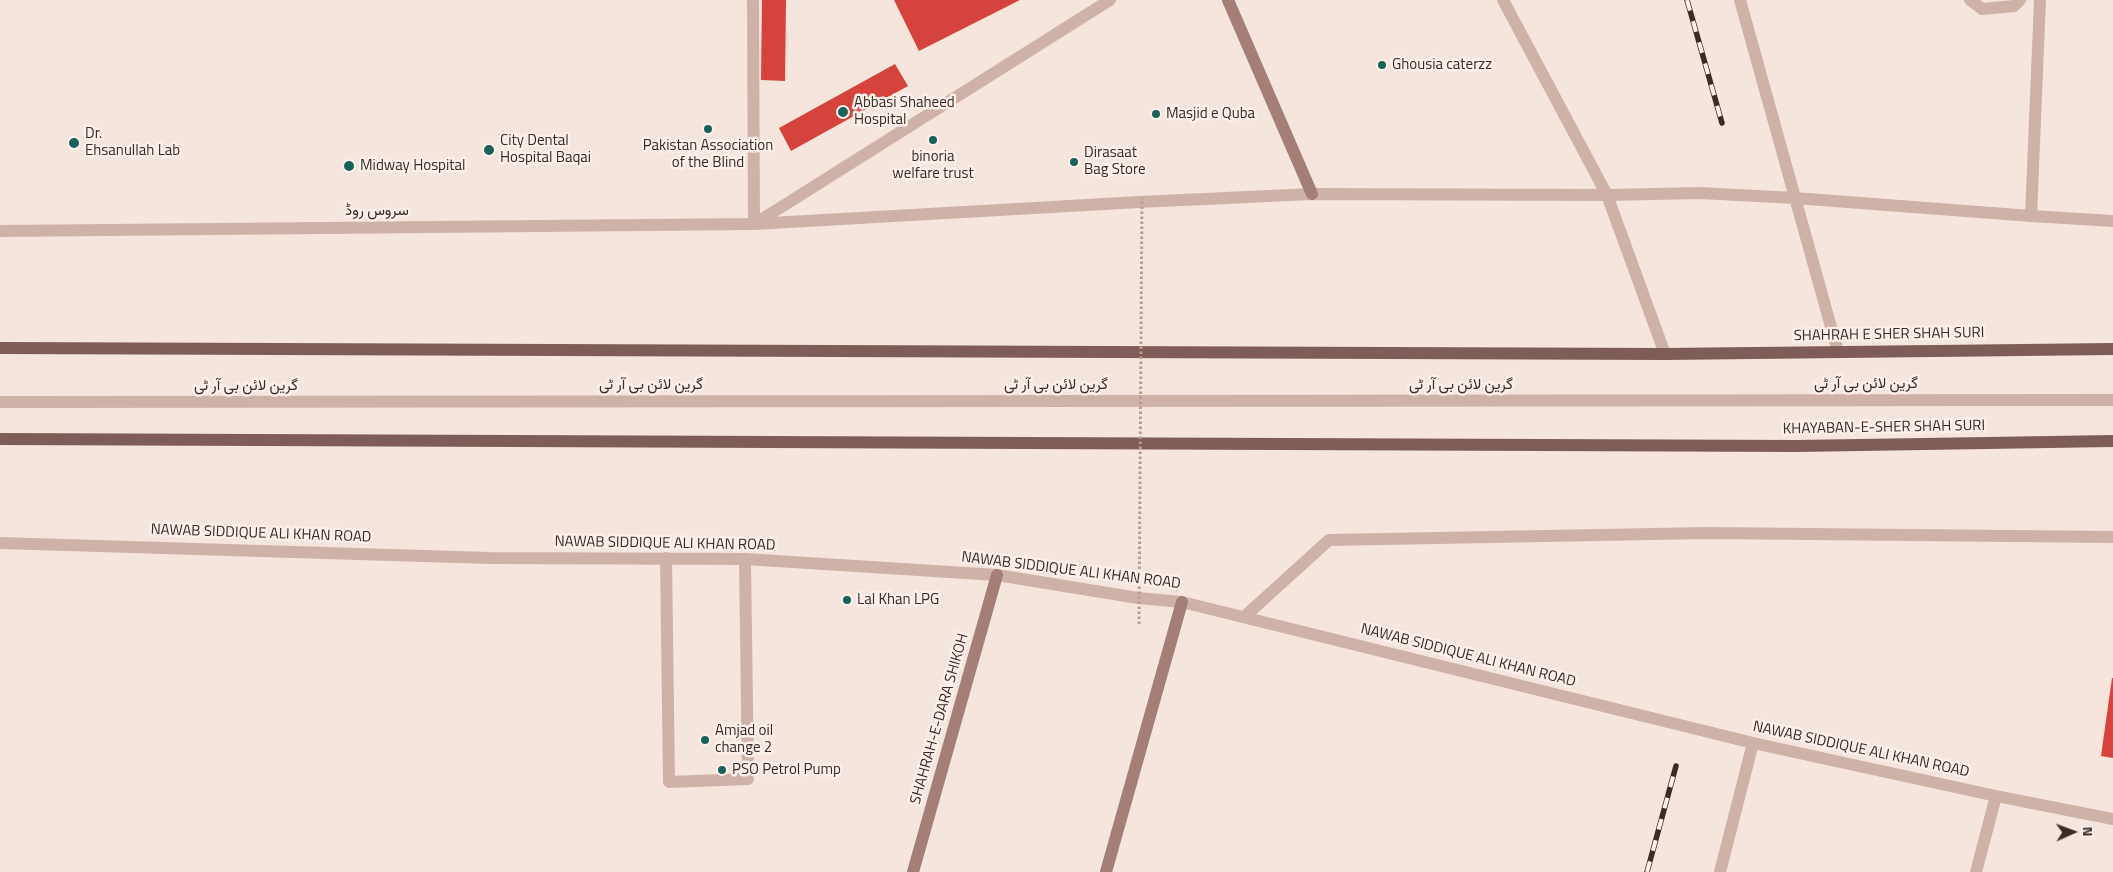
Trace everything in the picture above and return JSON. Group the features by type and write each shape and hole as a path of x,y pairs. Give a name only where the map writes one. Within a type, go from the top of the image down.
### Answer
{"main road":[{"path":"0,348 1666,354"},
{"name":"SHAHRAH E SHER SHAH SURI","path":"1666,354 2113,349"},
{"name":"KHAYABAN-E-SHER SHAH SURI","path":"0,439 1798,446 2113,441"}],"street":[{"path":"753,0 754,224"},
{"path":"754,224 1110,0"},
{"path":"1228,0 1312,194"},
{"path":"1503,0 1607,195 1666,354"},
{"path":"1740,0 1838,352"},
{"path":"1970,0 1982,9 2014,6 2020,0"},
{"path":"2031,216 2040,0"},
{"name":"سروس روڈ","path":"0,230 754,224 1312,194 1607,195 1700,193 2113,221"},
{"name":"گرین لائن بی آر ٹی","path":"0,402 2113,400"},
{"path":"1244,617 1328,540 1707,533 2113,537"},
{"name":"NAWAB SIDDIQUE ALI KHAN ROAD","path":"0,543 490,558 745,559 997,575 1138,598 1182,602 1753,743 1996,796 2113,819"},
{"path":"666,558 669,782 748,779 745,559"},
{"name":"SHAHRAH-E-DARA SHIKOH","path":"913,872 997,575"},
{"path":"1106,872 1182,602"},
{"path":"1720,872 1753,743"},
{"path":"1976,872 1996,796"}],"path":[{"path":"1139,624 1142,198"}],"building":[{"path":"762,0 786,0 785,81 761,80"},
{"path":"894,0 1020,0 919,51"},
{"path":"895,64 908,86 791,151 779,128"},
{"path":"2113,678 2113,758 2101,756"}],"railway":[{"path":"1687,0 1722,123"},
{"path":"1647,872 1676,766"}],"place":[{"name":"Ghousia caterzz","path":"1382,65"},
{"name":"Abbasi Shaheed Hospital","path":"843,112"},
{"name":"Masjid e Quba","path":"1156,114"},
{"name":"Pakistan Association of the Blind","path":"708,129"},
{"name":"binoria welfare trust","path":"933,140"},
{"name":"Dr. Ehsanullah Lab","path":"74,143"},
{"name":"City Dental Hospital Baqai","path":"489,150"},
{"name":"Dirasaat Bag Store","path":"1074,162"},
{"name":"Midway Hospital","path":"349,166"},
{"name":"Lal Khan LPG","path":"847,600"},
{"name":"Amjad oil change 2","path":"705,740"},
{"name":"PSO Petrol Pump","path":"722,770"}]}
